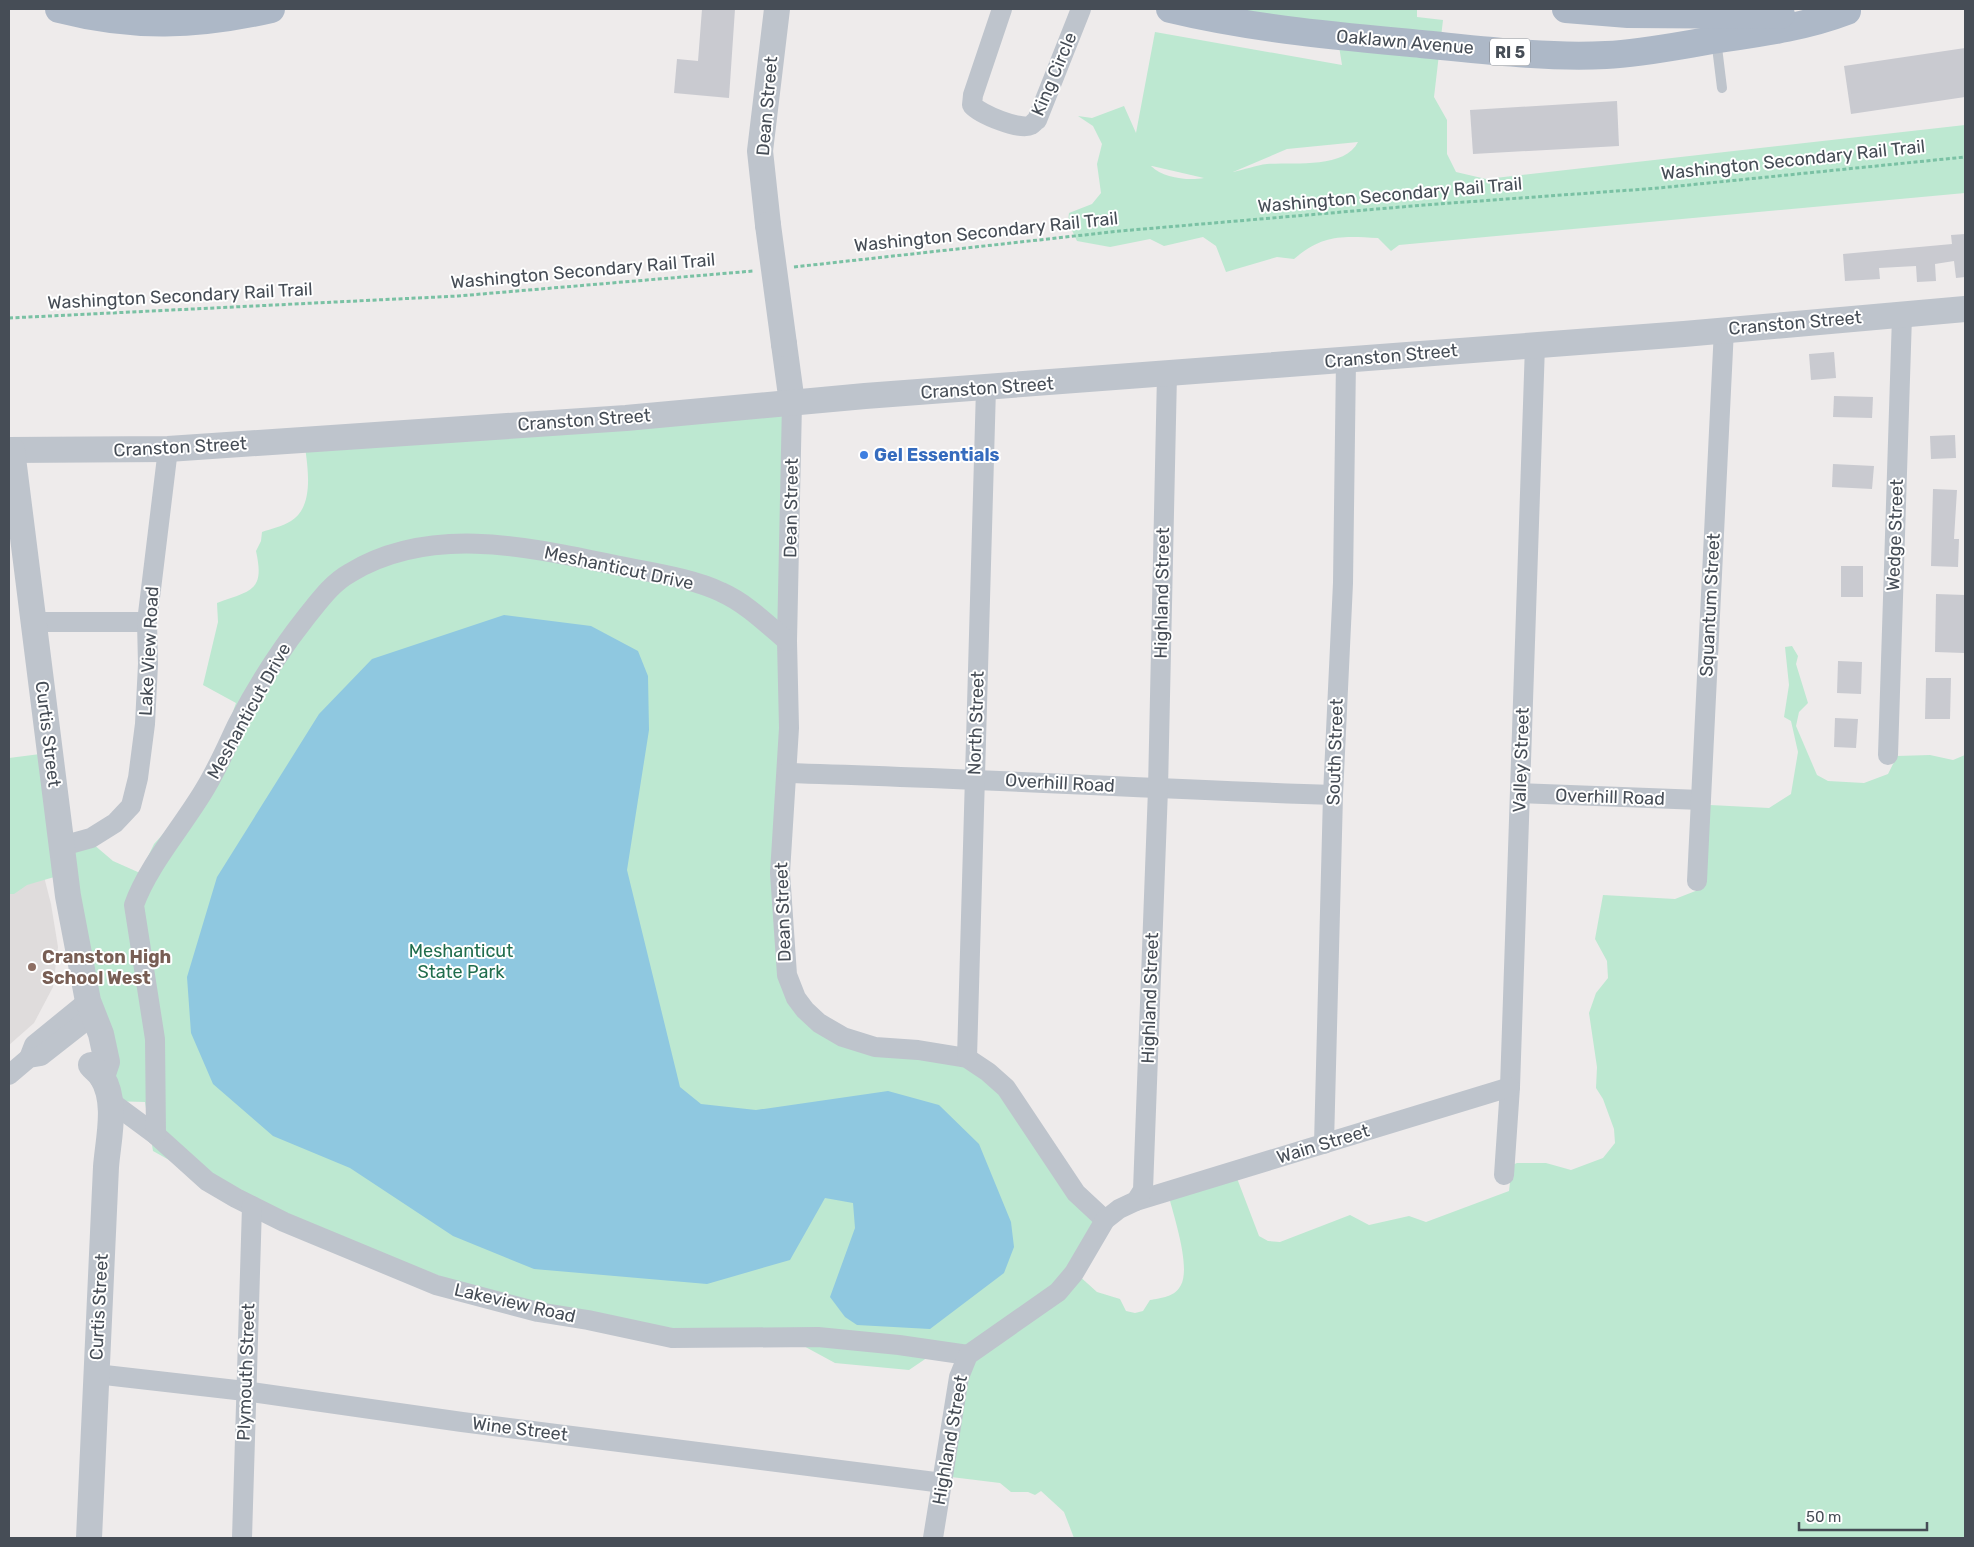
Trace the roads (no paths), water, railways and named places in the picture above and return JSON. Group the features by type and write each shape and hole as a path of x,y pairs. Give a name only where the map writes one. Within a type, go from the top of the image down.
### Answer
{"main road":[{"path":"60,9 93,18 148,24 211,20 271,9"},
{"name":"Oaklawn Avenue","path":"1170,9 1240,24 1302,33 1545,54 1606,55 1671,48 1789,28 1822,21 1856,10"},
{"name":"Oaklawn Avenue","path":"1566,9 1628,14 1763,16 1856,10"}],"street":[{"name":"Dean Street","path":"777,9 760,151 792,403 787,641 790,728 780,873 787,975 802,1006 829,1030 843,1037 875,1047 918,1050 967,1058"},
{"name":"King Circle","path":"1002,9 973,95 972,105 977,111 1022,126 1030,126 1037,120 1081,9"},
{"name":"Cranston Street","path":"10,450 168,449 626,418 792,403 1902,316 1965,309"},
{"name":"Wedge Street","path":"1888,755 1902,316"},
{"name":"Squantum Street","path":"1697,881 1724,329"},
{"name":"Valley Street","path":"1504,1175 1510,1087 1535,345"},
{"name":"South Street","path":"1324,1144 1333,795 1343,582 1346,360"},
{"name":"Highland Street","path":"933,1538 959,1376 968,1355 1058,1292 1074,1273 1105,1220 1119,1209 1136,1202 1143,1190 1158,789 1167,374"},
{"name":"North Street","path":"967,1058 986,388"},
{"name":"Lake View Road","path":"62,844 91,838 115,823 131,806 145,724 148,664 147,622 168,449"},
{"name":"Curtis Street","path":"10,450 35,622 68,896 90,1009 86,1037 92,1066 106,1089 89,1538"},
{"name":"Meshanticut Drive","path":"156,1135 155,1039 134,905 139,890 151,869 206,786 254,694 276,657 319,601 337,582 378,558 414,548 458,544 510,546 644,571 721,592 745,606 787,641"},
{"path":"35,622 147,622"},
{"name":"Overhill Road","path":"787,774 975,778 1158,789 1333,795"},
{"name":"Overhill Road","path":"1520,794 1700,800"},
{"path":"9,1075 29,1058 34,1045 90,1009"},
{"path":"967,1058 988,1072 1006,1088 1076,1194 1105,1220"},
{"name":"Wain Street","path":"1136,1202 1510,1087"},
{"name":"Lakeview Road","path":"106,1089 207,1181 252,1206 415,1278 538,1312 588,1320 672,1338 818,1337 899,1345 968,1355"},
{"name":"Plymouth Street","path":"242,1538 252,1206"},
{"name":"Wine Street","path":"96,1374 245,1391 462,1422 943,1482"}],"lane":[{"path":"1716,40 1722,88"}],"water":[{"path":"504,615 591,626 638,651 648,676 649,730 627,870 680,1087 701,1104 756,1110 888,1091 939,1105 979,1144 1011,1222 1014,1247 1004,1273 930,1329 857,1325 845,1317 830,1297 855,1228 853,1203 825,1198 790,1260 707,1284 534,1269 453,1236 350,1168 273,1136 213,1084 191,1033 187,977 217,877 319,714 372,659"}],"place":[{"name":"Gel Essentials","path":"864,455"},
{"name":"Cranston High School West","path":"32,967"}],"park label":[{"name":"Meshanticut State Park","path":"461,961"}]}
